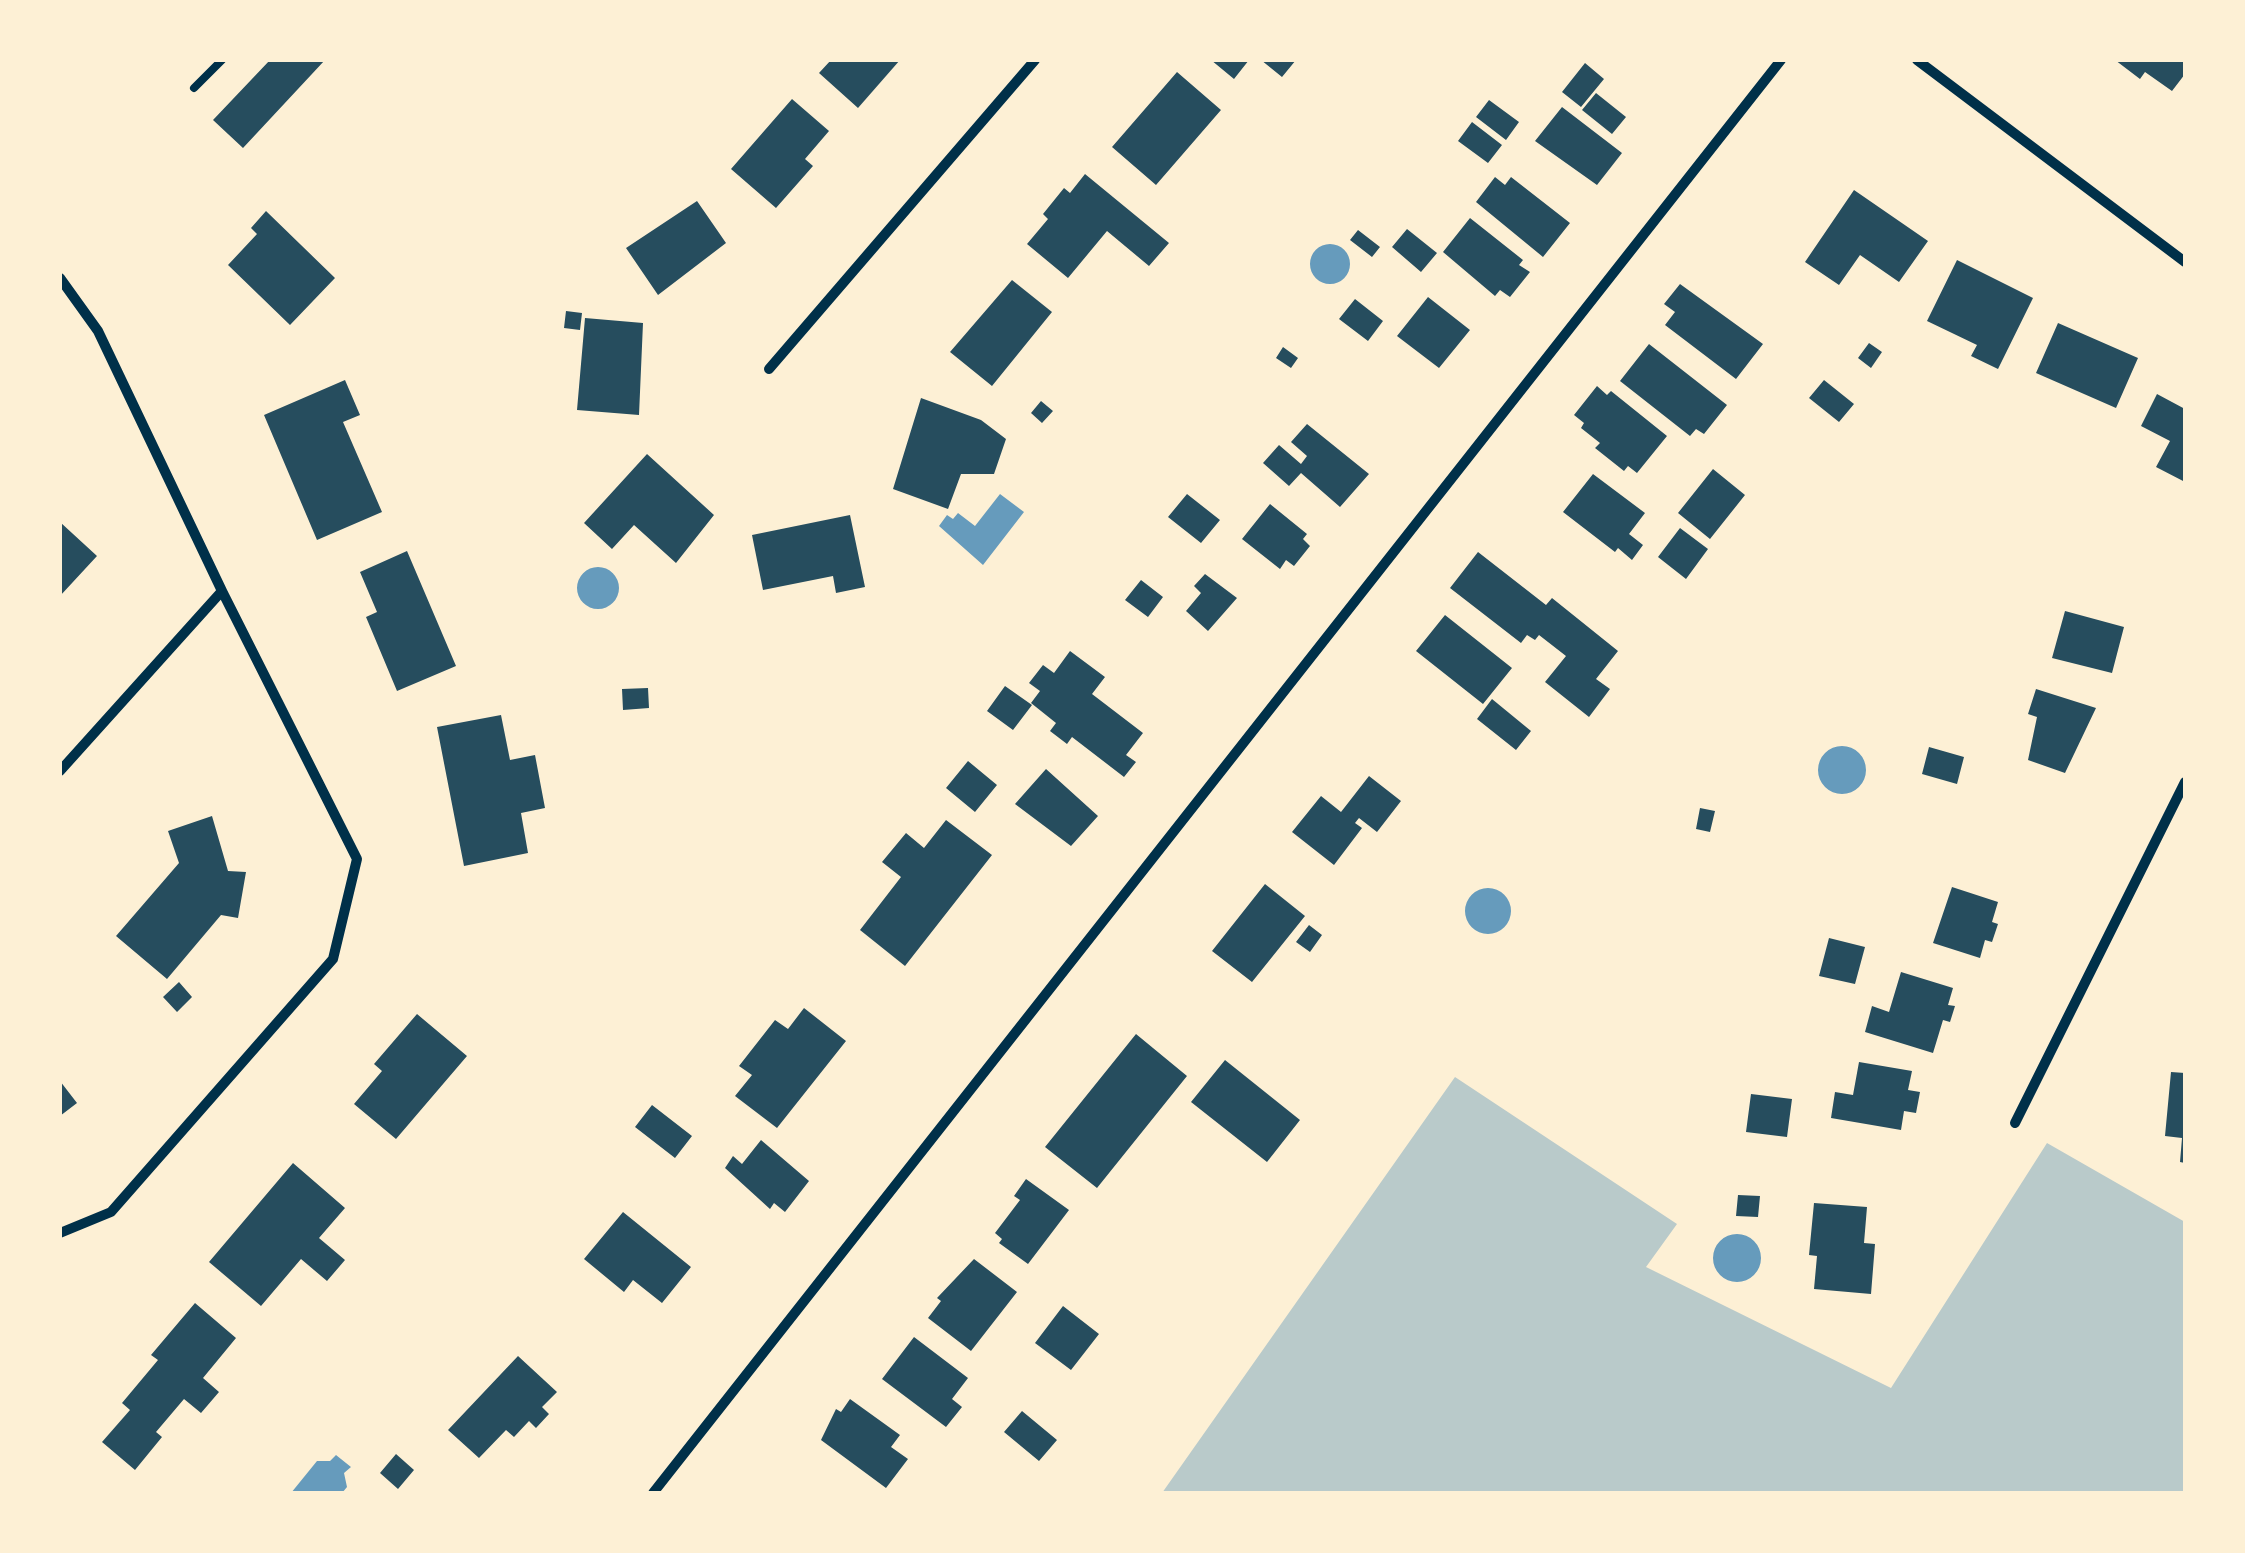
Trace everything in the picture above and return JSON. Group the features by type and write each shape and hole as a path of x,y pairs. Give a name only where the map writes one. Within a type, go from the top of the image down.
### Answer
{"street":[{"path":"768,369 1035,60"},
{"path":"653,1493 1782,60"},
{"path":"1917,60 2185,262"},
{"path":"60,278 98,331 222,592 357,859 333,959 111,1212 60,1233"},
{"path":"60,771 222,592"},
{"path":"2015,1124 2185,782"}],"lane":[{"path":"194,88 222,60"}],"shaded area":[{"path":"1455,1077 1677,1224 1646,1267 1891,1388 2047,1143 2185,1222 2185,1493 1162,1493"}],"water":[{"path":"1330,244 1344,250 1350,264 1344,278 1330,284 1316,278 1310,264 1316,250"},
{"path":"1000,494 1024,512 983,565 939,526 947,515 953,519 958,513 975,526"},
{"path":"598,567 613,573 619,588 613,603 598,609 583,603 577,588 583,573"},
{"path":"1842,746 1859,753 1866,770 1859,787 1842,794 1825,787 1818,770 1825,753"},
{"path":"1488,888 1504,895 1511,911 1504,927 1488,934 1472,927 1465,911 1472,895"},
{"path":"1737,1234 1754,1241 1761,1258 1754,1275 1737,1282 1720,1275 1713,1258 1720,1241"},
{"path":"336,1455 351,1467 344,1473 347,1487 342,1493 291,1493 317,1461 330,1461"}],"building":[{"path":"270,60 325,60 243,148 213,120"},
{"path":"831,60 900,60 858,108 819,73"},
{"path":"1211,60 1249,60 1234,79"},
{"path":"1261,60 1296,60 1282,77"},
{"path":"2115,60 2185,60 2185,74 2172,91 2145,72 2140,79"},
{"path":"1585,63 1604,79 1581,107 1562,92"},
{"path":"1177,72 1221,110 1156,185 1112,147"},
{"path":"1596,93 1626,117 1612,134 1582,110"},
{"path":"792,99 829,131 805,159 813,166 776,208 731,169"},
{"path":"1489,100 1519,122 1506,140 1476,117"},
{"path":"1562,107 1622,153 1597,185 1535,141"},
{"path":"1472,122 1502,145 1488,163 1458,141"},
{"path":"1085,174 1169,243 1149,266 1107,231 1068,278 1027,244 1048,219 1043,214 1064,188 1070,193"},
{"path":"1495,177 1505,185 1511,177 1570,223 1543,257 1476,202"},
{"path":"1854,190 1928,241 1899,282 1860,255 1839,285 1805,262"},
{"path":"697,201 726,243 658,295 626,248"},
{"path":"266,211 335,278 290,325 228,265 257,234 251,228"},
{"path":"1470,218 1523,260 1519,265 1530,272 1510,297 1500,290 1495,296 1443,252"},
{"path":"1407,229 1437,253 1421,272 1392,247"},
{"path":"1358,230 1380,247 1372,257 1350,240"},
{"path":"1957,260 2033,298 1998,369 1971,356 1977,345 1927,321"},
{"path":"1012,280 1052,312 992,386 950,352"},
{"path":"1680,284 1763,344 1736,379 1665,325 1675,312 1664,304"},
{"path":"1428,297 1470,330 1439,368 1397,336"},
{"path":"1355,299 1383,321 1368,341 1339,319"},
{"path":"566,311 582,313 580,330 564,328"},
{"path":"585,318 643,323 639,415 577,410"},
{"path":"2058,323 2138,358 2116,408 2036,373"},
{"path":"1869,343 1882,352 1871,368 1858,358"},
{"path":"1649,344 1727,405 1704,434 1696,429 1690,436 1620,381"},
{"path":"1283,347 1298,358 1291,368 1276,358"},
{"path":"345,380 360,415 343,422 382,512 317,540 264,415"},
{"path":"1824,380 1854,404 1839,422 1809,398"},
{"path":"1597,386 1607,395 1611,391 1667,436 1637,473 1628,466 1624,471 1595,448 1600,443 1581,428 1584,423 1574,415"},
{"path":"2157,394 2185,409 2185,482 2156,467 2170,441 2141,426"},
{"path":"921,398 981,420 1006,439 994,474 961,474 948,509 893,489"},
{"path":"1041,401 1053,411 1042,423 1031,413"},
{"path":"1307,424 1369,474 1340,507 1301,473 1289,486 1263,463 1279,445 1301,464 1307,456 1291,442"},
{"path":"647,454 714,515 676,563 634,525 612,549 584,523"},
{"path":"1713,469 1745,495 1710,539 1678,513"},
{"path":"1593,474 1645,513 1629,534 1643,545 1632,560 1618,548 1615,552 1563,512"},
{"path":"1187,494 1220,520 1201,543 1168,517"},
{"path":"1270,504 1307,534 1303,539 1310,546 1294,566 1286,560 1280,569 1242,539"},
{"path":"850,515 865,587 836,593 833,576 763,590 752,535"},
{"path":"60,522 97,556 60,596"},
{"path":"1680,528 1708,549 1686,579 1658,557"},
{"path":"407,551 456,666 397,691 366,617 377,612 360,572"},
{"path":"1478,552 1546,605 1552,598 1618,651 1596,679 1610,689 1589,717 1545,682 1566,656 1539,635 1535,640 1527,635 1521,643 1450,588"},
{"path":"1205,574 1237,598 1208,631 1186,611 1201,593 1194,586"},
{"path":"1141,580 1163,597 1148,617 1125,600"},
{"path":"2065,611 2124,627 2112,673 2052,658"},
{"path":"1445,615 1512,668 1483,704 1416,651"},
{"path":"1070,651 1105,677 1092,694 1143,733 1126,755 1136,762 1124,777 1072,737 1067,744 1050,731 1056,723 1031,703 1040,691 1029,683 1043,665 1054,673"},
{"path":"1005,686 1032,705 1013,730 987,711"},
{"path":"648,688 649,708 623,710 622,689"},
{"path":"2036,689 2096,708 2065,773 2028,760 2037,717 2028,714"},
{"path":"1492,699 1531,731 1516,750 1477,719"},
{"path":"501,715 510,760 535,755 545,808 521,813 528,853 464,866 437,727"},
{"path":"1929,747 1964,757 1957,784 1922,774"},
{"path":"968,761 997,785 975,812 946,788"},
{"path":"1046,769 1098,816 1071,846 1015,804"},
{"path":"1369,776 1401,801 1377,832 1359,818 1355,823 1362,828 1334,865 1292,832 1321,796 1341,812"},
{"path":"1700,808 1715,811 1710,832 1696,829"},
{"path":"212,816 228,871 246,872 238,918 221,915 167,979 116,936 179,863 168,831"},
{"path":"946,820 992,855 905,966 860,930 901,877 882,862 906,833 924,848"},
{"path":"1265,884 1305,916 1252,982 1212,951"},
{"path":"1952,887 1998,902 1992,922 1998,924 1992,942 1985,940 1980,958 1933,943"},
{"path":"1309,925 1322,935 1310,952 1296,942"},
{"path":"1829,938 1865,947 1855,984 1819,976"},
{"path":"1901,972 1953,988 1948,1005 1955,1006 1950,1022 1943,1020 1933,1053 1865,1032 1872,1006 1889,1012"},
{"path":"179,982 192,997 177,1012 163,997"},
{"path":"804,1008 846,1041 777,1128 735,1096 752,1075 739,1066 775,1020 788,1029"},
{"path":"417,1014 467,1056 396,1139 354,1104 382,1071 374,1064"},
{"path":"1136,1034 1187,1076 1097,1188 1045,1147"},
{"path":"1225,1060 1300,1120 1267,1162 1191,1102"},
{"path":"1859,1062 1912,1071 1908,1090 1920,1092 1916,1113 1904,1111 1901,1130 1831,1118 1835,1092 1853,1095"},
{"path":"2171,1072 2185,1073 2185,1163 2180,1162 2182,1138 2165,1136"},
{"path":"60,1081 77,1103 60,1116"},
{"path":"1751,1094 1792,1099 1787,1137 1746,1132"},
{"path":"652,1105 692,1136 675,1158 635,1127"},
{"path":"761,1140 809,1181 785,1212 774,1203 770,1209 725,1168 733,1156 742,1164"},
{"path":"293,1163 345,1208 319,1238 345,1260 327,1281 301,1259 261,1306 209,1262"},
{"path":"1026,1179 1069,1210 1028,1264 999,1243 1002,1239 995,1233 1020,1200 1014,1196"},
{"path":"1738,1195 1760,1196 1758,1217 1736,1216"},
{"path":"1814,1203 1867,1207 1864,1243 1875,1244 1871,1294 1814,1289 1817,1256 1809,1255"},
{"path":"623,1212 691,1267 662,1303 633,1280 624,1292 584,1259"},
{"path":"974,1259 1017,1292 971,1351 928,1318 941,1301 937,1298"},
{"path":"195,1303 236,1338 203,1378 219,1392 201,1413 184,1399 156,1432 162,1437 135,1470 102,1442 130,1410 122,1403 158,1360 151,1355"},
{"path":"1063,1306 1099,1334 1071,1370 1035,1343"},
{"path":"914,1337 968,1378 952,1399 962,1407 946,1427 882,1379"},
{"path":"518,1356 557,1392 542,1407 549,1414 536,1428 529,1421 514,1437 506,1430 479,1458 448,1430"},
{"path":"850,1399 900,1435 891,1447 908,1459 886,1488 821,1440 836,1409 841,1412"},
{"path":"1022,1411 1057,1440 1039,1461 1004,1432"},
{"path":"396,1454 414,1470 398,1489 380,1473"}]}
